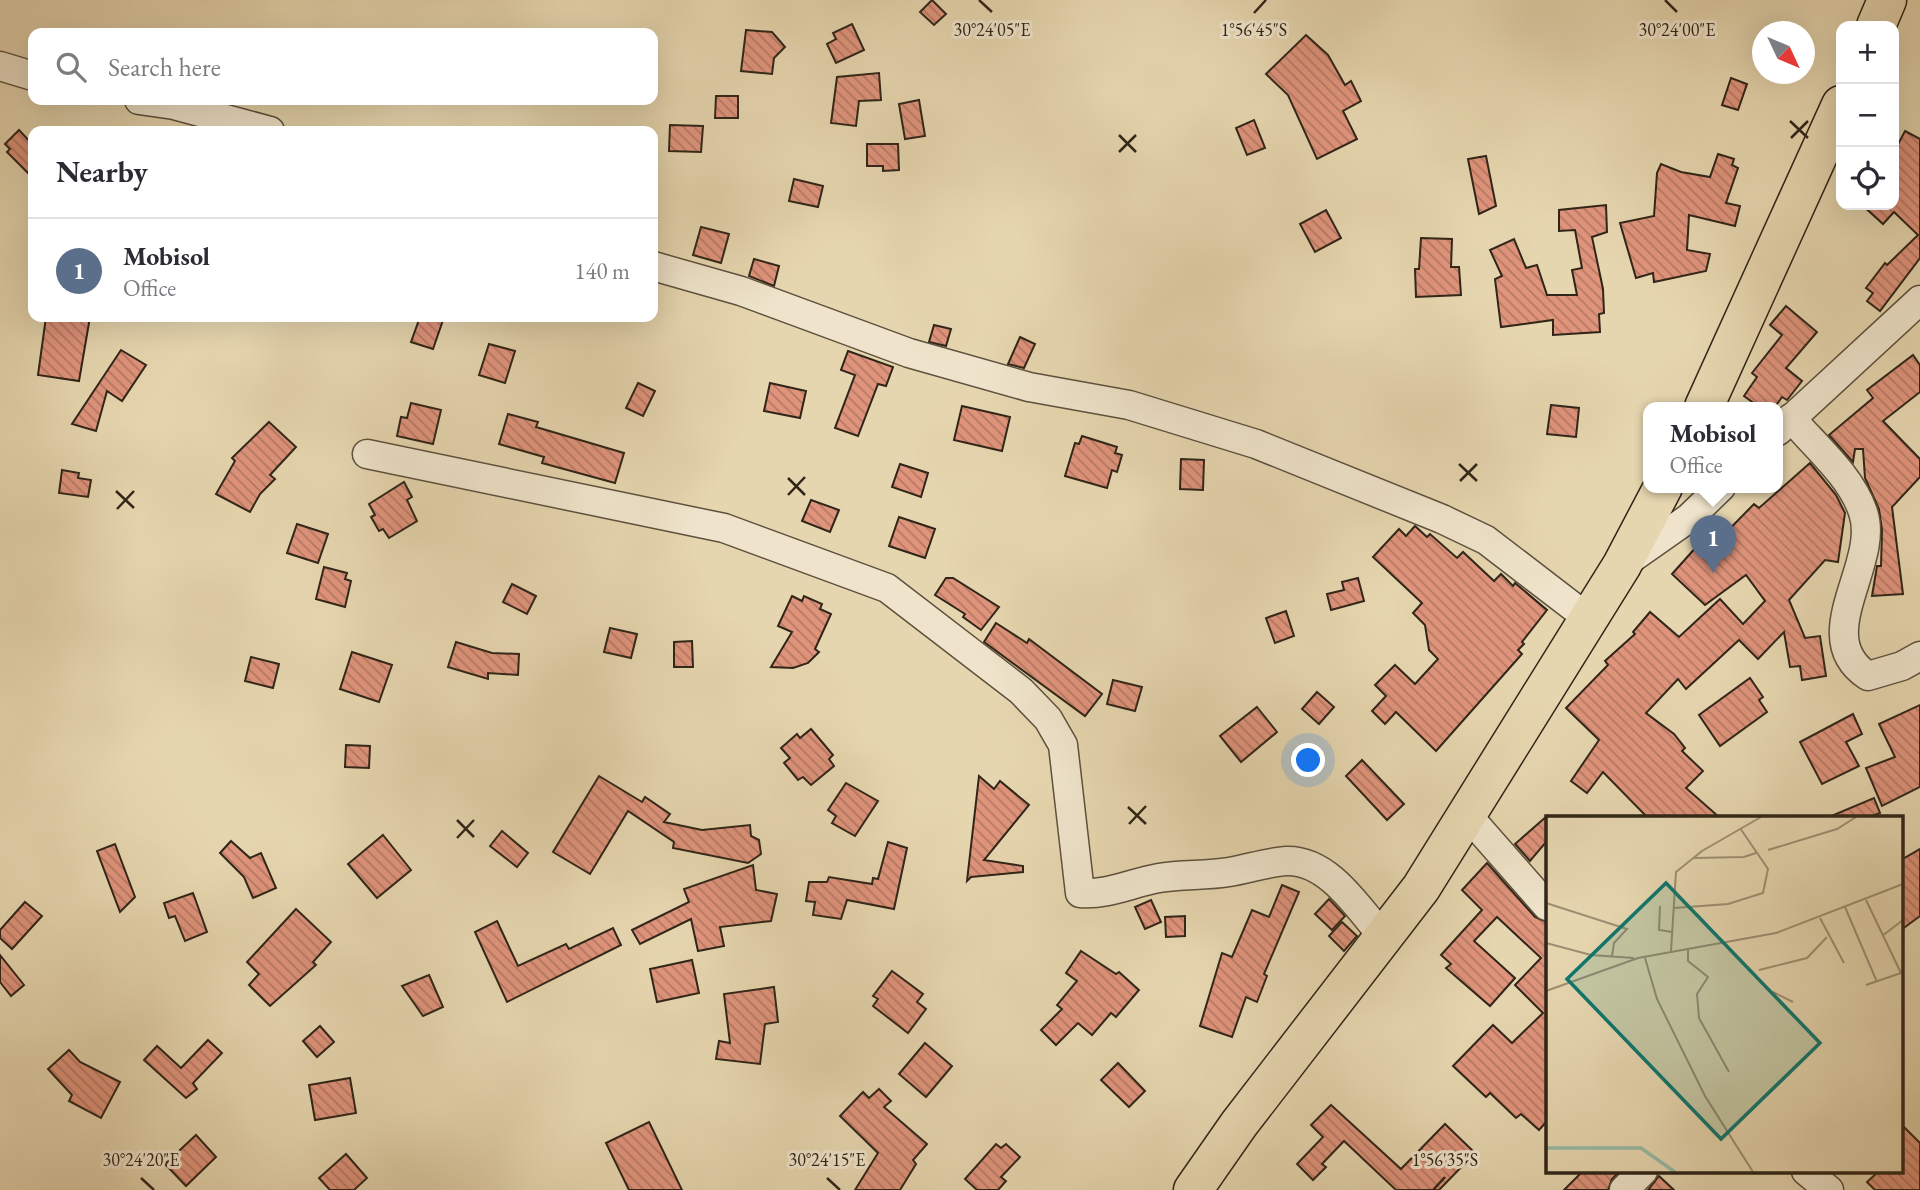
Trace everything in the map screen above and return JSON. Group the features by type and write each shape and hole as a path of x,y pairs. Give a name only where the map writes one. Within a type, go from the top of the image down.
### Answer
{"highway":[{"path":"1878,21 1887,0"},
{"path":"1706,402 1836,115"},
{"path":"1193,1190 1239,1124 1385,940 1468,816 1622,565 1660,493"}],"street":[{"path":"0,66 28,74"},
{"path":"178,105 252,126"},
{"path":"658,267 752,295 909,353 1029,387 1129,405 1256,444 1442,519 1486,540 1589,619"},
{"path":"1920,300 1784,425 1835,468 1863,512 1868,540 1853,584 1843,642 1847,657 1868,676 1902,666 1920,656"},
{"path":"367,454 724,528 887,588 1021,691 1048,719 1063,745 1080,893 1103,894 1159,878 1225,873 1286,861 1304,863 1318,869 1341,889 1385,940"},
{"path":"1622,565 1689,519 1715,493"},
{"path":"1468,816 1546,905"},
{"path":"1624,1190 1642,1172"},
{"path":"1807,1172 1829,1190"}],"building":[{"path":"932,0 946,14 934,25 920,12"},
{"path":"852,24 864,50 836,63 827,44 836,39 833,33"},
{"path":"746,30 772,32 785,47 774,58 772,74 741,71"},
{"path":"1306,35 1328,55 1345,85 1351,81 1361,101 1343,111 1357,139 1317,159 1288,95 1266,74"},
{"path":"879,73 881,100 859,101 856,126 831,123 837,77"},
{"path":"1731,78 1747,84 1738,110 1722,105"},
{"path":"716,96 738,96 738,118 715,118"},
{"path":"919,100 925,136 905,139 899,104"},
{"path":"1254,120 1265,148 1247,155 1236,128"},
{"path":"670,125 703,126 701,152 669,151"},
{"path":"19,130 28,140 28,173 7,152 10,149 5,144"},
{"path":"1905,131 1920,139 1920,258 1880,311 1867,301 1873,293 1866,288 1885,263 1887,265 1918,235 1894,212 1883,224 1868,210 1899,210 1899,142"},
{"path":"867,144 898,144 899,170 883,171 883,166 867,166"},
{"path":"1718,154 1734,159 1732,165 1738,168 1726,203 1740,206 1735,226 1689,215 1687,250 1710,254 1706,271 1654,282 1653,273 1636,278 1620,223 1654,216 1657,173 1661,164 1681,172 1710,177"},
{"path":"1486,156 1496,206 1479,214 1468,159"},
{"path":"794,179 823,186 818,207 789,201"},
{"path":"1606,205 1607,232 1592,237 1603,289 1604,313 1599,314 1600,332 1553,335 1553,320 1501,327 1495,279 1502,276 1490,250 1514,239 1526,268 1537,265 1547,295 1577,295 1572,270 1582,268 1575,230 1559,231 1559,210"},
{"path":"1326,210 1341,238 1315,252 1300,224"},
{"path":"701,227 729,234 721,263 693,255"},
{"path":"1421,238 1452,239 1451,267 1459,267 1461,295 1416,297 1415,269 1419,269"},
{"path":"754,259 779,266 774,286 749,276"},
{"path":"1786,306 1817,332 1786,368 1802,381 1787,400 1782,397 1778,402 1752,402 1744,396 1757,377 1752,373 1782,335 1770,325"},
{"path":"45,322 89,322 79,381 38,375"},
{"path":"418,322 442,322 433,349 411,342"},
{"path":"934,325 951,329 946,346 929,342"},
{"path":"1020,337 1035,344 1024,368 1008,364"},
{"path":"489,344 515,351 505,383 479,375"},
{"path":"121,350 146,365 122,401 107,391 96,431 72,424"},
{"path":"848,351 893,367 886,386 878,384 858,436 835,428 855,375 841,370"},
{"path":"1913,355 1920,365 1920,392 1883,421 1920,459 1920,477 1892,507 1903,594 1872,596 1877,566 1881,566 1882,530 1879,509 1865,478 1863,449 1855,449 1853,462 1829,435 1873,398 1867,390"},
{"path":"638,383 655,391 643,416 626,408"},
{"path":"770,383 806,391 800,418 764,411"},
{"path":"411,403 441,410 433,444 397,436 401,417 407,418"},
{"path":"1551,405 1579,408 1576,437 1547,434"},
{"path":"962,406 1010,417 1002,451 954,440"},
{"path":"508,414 538,422 536,427 624,453 615,483 542,463 544,457 499,444"},
{"path":"269,422 296,447 270,475 275,479 260,494 250,512 216,494 235,461 232,458"},
{"path":"1082,436 1117,447 1115,453 1122,455 1117,472 1112,470 1107,488 1065,476 1075,443 1079,444"},
{"path":"1181,459 1204,460 1203,490 1180,489"},
{"path":"1810,463 1836,495 1845,513 1838,562 1825,560 1789,600 1805,638 1820,636 1826,676 1802,680 1800,666 1790,667 1784,632 1758,659 1739,640 1686,689 1678,679 1646,713 1674,734 1685,748 1682,751 1703,771 1686,788 1718,816 1646,816 1603,772 1587,793 1571,781 1599,740 1566,708 1608,665 1605,661 1635,634 1633,632 1650,612 1679,637 1720,599 1743,624 1765,601 1746,575 1705,605 1672,574 1698,545 1706,553 1754,504 1759,508 1776,493 1783,493 1783,487"},
{"path":"900,464 928,473 921,497 892,487"},
{"path":"62,470 79,473 78,478 91,480 88,497 59,493"},
{"path":"404,482 412,497 407,500 417,521 389,538 383,529 379,531 371,517 375,515 369,504"},
{"path":"811,500 839,510 830,532 802,521"},
{"path":"899,517 935,529 925,558 889,546"},
{"path":"297,524 328,534 318,563 287,553"},
{"path":"1415,526 1427,537 1430,534 1457,558 1463,552 1494,581 1501,574 1547,610 1522,642 1524,644 1518,650 1522,654 1436,751 1396,712 1385,724 1372,711 1386,696 1375,685 1395,665 1415,684 1438,659 1429,650 1425,625 1413,613 1422,603 1373,557 1399,529 1406,536"},
{"path":"324,567 347,573 345,579 351,581 345,607 316,599"},
{"path":"946,578 953,578 999,607 981,630 963,617 965,614 935,595"},
{"path":"1358,578 1364,601 1331,610 1327,594 1344,590 1342,582"},
{"path":"512,584 536,596 527,614 503,602"},
{"path":"792,596 802,601 804,596 822,604 820,609 831,614 815,649 819,652 808,663 793,668 771,667 792,632 778,626"},
{"path":"1286,611 1294,636 1275,643 1266,618"},
{"path":"996,623 1027,643 1029,639 1102,694 1085,716 984,642"},
{"path":"610,628 637,634 631,658 604,652"},
{"path":"692,641 693,667 674,667 674,642"},
{"path":"456,642 492,653 519,654 518,675 488,673 488,679 448,667"},
{"path":"352,652 392,665 379,702 340,689"},
{"path":"251,657 279,664 273,688 245,681"},
{"path":"1750,678 1763,697 1759,700 1767,712 1720,746 1699,715"},
{"path":"1113,680 1142,687 1135,711 1107,704"},
{"path":"1317,692 1334,707 1319,724 1302,709"},
{"path":"1920,705 1920,787 1882,806 1866,768 1895,757 1879,724"},
{"path":"1257,707 1277,732 1241,762 1220,736"},
{"path":"1853,714 1862,734 1846,742 1859,766 1822,784 1800,742"},
{"path":"811,729 833,755 829,759 834,766 811,785 803,777 798,780 784,763 790,758 781,748 797,734 800,738"},
{"path":"346,745 370,746 369,768 345,767"},
{"path":"1362,760 1404,804 1387,820 1346,776"},
{"path":"599,776 642,802 645,797 670,814 664,822 702,830 750,825 751,836 759,840 761,854 748,863 673,848 674,842 628,811 590,874 553,852"},
{"path":"979,776 994,789 1000,781 1029,805 984,860 1023,866 1023,872 971,877 967,881"},
{"path":"846,783 878,801 855,836 832,823 836,816 828,810"},
{"path":"1874,798 1880,813 1872,816 1831,816"},
{"path":"1546,817 1546,842 1530,861 1515,844"},
{"path":"502,831 528,853 517,867 490,846"},
{"path":"383,835 411,870 377,898 348,864"},
{"path":"231,841 250,858 261,853 276,888 253,898 244,877 220,853"},
{"path":"888,842 907,848 894,909 847,900 841,919 813,915 815,902 806,901 809,882 827,882 829,877 872,884 873,878 878,879"},
{"path":"115,844 135,897 120,912 97,851"},
{"path":"1920,849 1920,916 1902,929 1902,859"},
{"path":"1487,863 1535,917 1546,922 1546,1122 1539,1130 1521,1114 1516,1118 1490,1093 1486,1097 1453,1066 1493,1025 1512,1043 1543,1013 1515,985 1541,958 1497,917 1474,941 1515,978 1490,1006 1446,968 1451,964 1441,955 1482,910 1462,890"},
{"path":"753,865 756,890 777,894 771,921 720,927 724,946 698,951 691,919 640,944 632,930 689,902 684,889"},
{"path":"1282,885 1299,892 1264,974 1267,976 1257,1002 1246,997 1232,1037 1200,1026 1222,953 1232,957 1252,910 1269,917"},
{"path":"193,893 207,932 185,941 175,916 169,918 164,903"},
{"path":"1329,899 1345,916 1332,930 1315,914"},
{"path":"1151,900 1161,922 1145,929 1135,907"},
{"path":"25,902 42,916 12,949 0,938 0,930"},
{"path":"296,909 331,942 313,962 316,965 270,1006 249,985 259,974 247,962"},
{"path":"1185,916 1185,936 1166,937 1165,917"},
{"path":"497,921 518,966 566,944 569,949 613,928 621,945 507,1002 475,932"},
{"path":"1342,922 1357,936 1344,951 1329,936"},
{"path":"1081,951 1116,974 1119,972 1139,990 1116,1017 1111,1013 1092,1035 1078,1023 1056,1045 1041,1030 1062,1009 1057,1005 1077,981 1066,973"},
{"path":"0,955 24,985 11,996 0,982"},
{"path":"692,960 699,993 657,1002 650,969"},
{"path":"892,971 923,994 917,1002 926,1009 908,1033 873,1006 878,999 873,996"},
{"path":"429,975 443,1007 423,1016 402,986"},
{"path":"774,987 778,1022 765,1024 760,1064 716,1059 719,1041 730,1043 724,994"},
{"path":"320,1026 334,1042 317,1057 303,1041"},
{"path":"208,1040 222,1053 193,1083 197,1089 186,1098 144,1060 157,1046 181,1068"},
{"path":"925,1043 952,1066 926,1097 899,1074"},
{"path":"69,1050 80,1062 120,1082 101,1118 69,1101 72,1095 48,1069"},
{"path":"1118,1063 1145,1091 1129,1107 1101,1080"},
{"path":"350,1078 356,1113 315,1120 309,1085"},
{"path":"879,1089 891,1101 884,1107 927,1144 913,1160 916,1164 900,1190 855,1190 878,1153 840,1116 863,1092 869,1098"},
{"path":"1331,1105 1401,1169 1445,1124 1475,1153 1439,1190 1396,1190 1344,1141 1322,1164 1326,1167 1313,1180 1297,1164 1323,1137 1311,1125"},
{"path":"649,1122 682,1190 629,1190 606,1143"},
{"path":"1902,1125 1920,1143 1920,1190 1875,1190 1867,1182 1878,1172 1902,1172"},
{"path":"196,1135 216,1157 186,1186 165,1164"},
{"path":"996,1144 1001,1148 1006,1144 1020,1157 1001,1177 1006,1181 998,1190 977,1190 965,1179"},
{"path":"346,1154 367,1178 354,1190 330,1190 319,1178"},
{"path":"1582,1172 1619,1172 1612,1179 1608,1190 1564,1190"},
{"path":"1659,1176 1674,1190 1648,1190"}],"place":[{"name":"Mobisol","path":"1713,573"}]}
